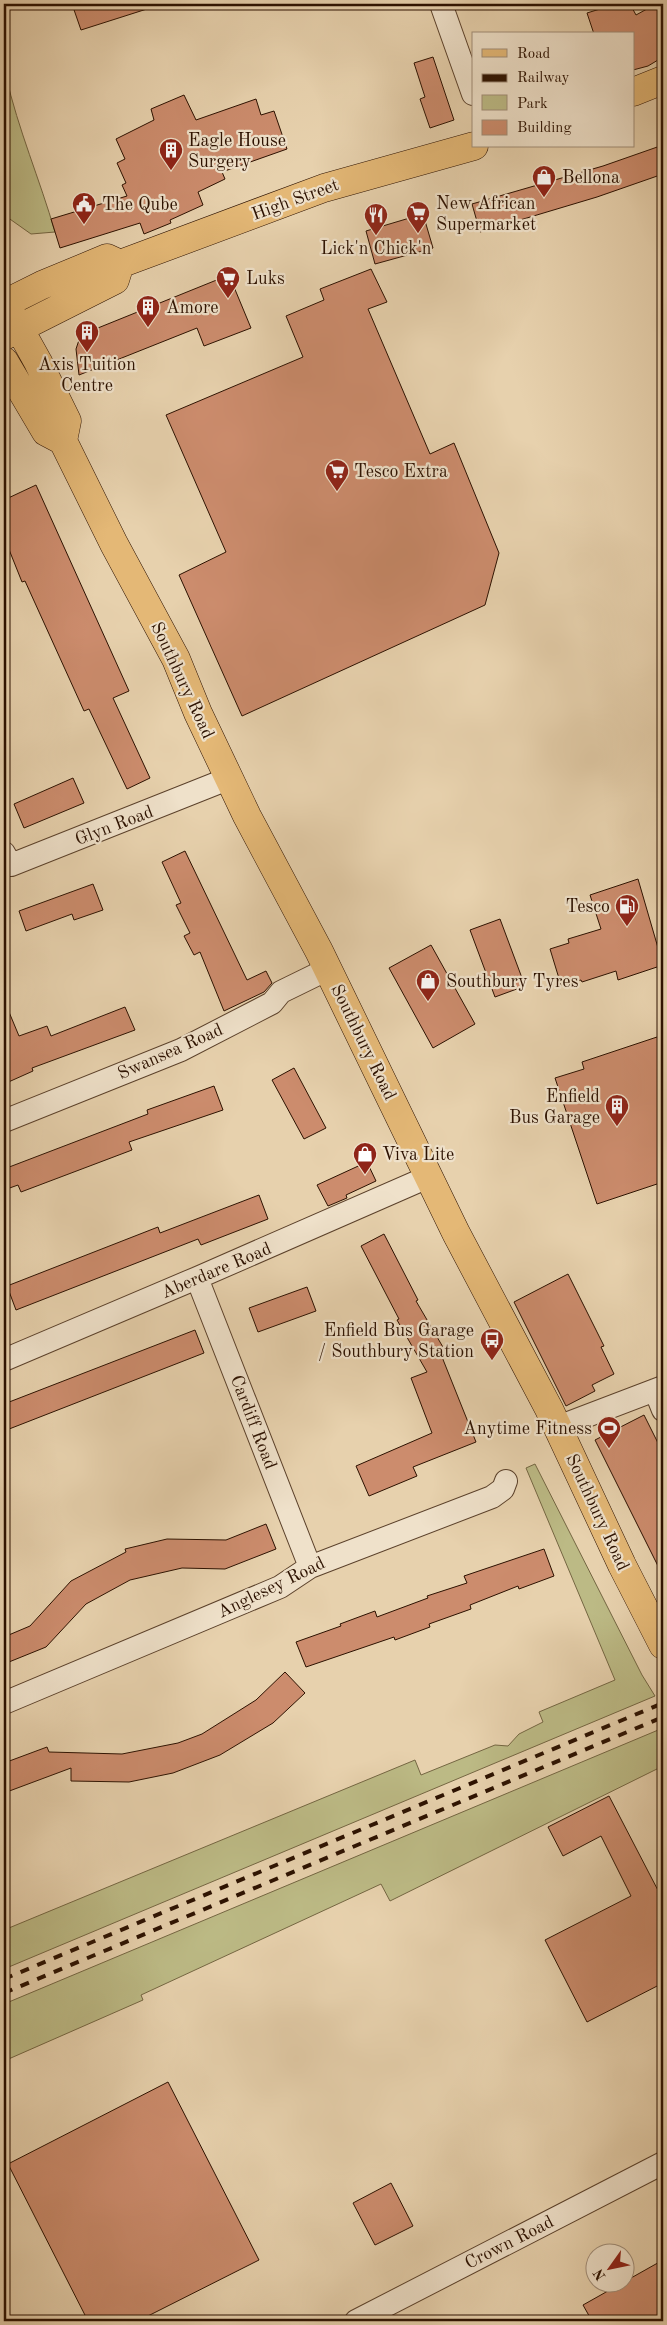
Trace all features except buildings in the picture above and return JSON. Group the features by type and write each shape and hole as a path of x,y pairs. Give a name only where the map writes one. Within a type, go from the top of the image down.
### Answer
{"main road":[{"path":"634,92 663,80"},
{"name":"High Street","path":"4,303 107,258 120,264 324,188 472,147"},
{"path":"11,332 115,280 120,264"},
{"path":"4,303 11,332 67,421 63,441"},
{"name":"Southbury Road","path":"4,361 46,432 63,441 114,544 176,659 198,713 262,846 328,969 428,1177 558,1427 622,1565 663,1645"}],"street":[{"path":"441,4 472,91"},
{"name":"Glyn Road","path":"4,853 11,865 230,778"},
{"name":"Swansea Road","path":"4,1121 180,1050 272,1003 281,992 328,969"},
{"name":"Aberdare Road","path":"4,1360 428,1177"},
{"name":"Cardiff Road","path":"197,1278 310,1567"},
{"path":"558,1427 659,1388 663,1410"},
{"name":"Anglesey Road","path":"4,1703 265,1594 310,1567 492,1497 503,1489 506,1481"},
{"name":"Crown Road","path":"356,2321 663,2163"}],"green space":[{"path":"6,76 55,232 31,234 7,217 4,212 4,77"},
{"path":"535,1464 642,1675 655,1696 4,1969 4,1930 415,1760 421,1775 495,1745 508,1746 519,1734 543,1722 539,1712 615,1680 526,1468"},
{"path":"663,1728 663,1766 390,1901 381,1884 141,1995 143,2000 4,2061 4,2004"}],"railway":[{"path":"4,1979 663,1703"},
{"path":"4,1993 663,1717"}],"place":[{"name":"Eagle House Surgery","path":"171,171"},
{"name":"Bellona","path":"544,198"},
{"name":"The Qube","path":"84,225"},
{"name":"New African Supermarket","path":"418,234"},
{"name":"Lick'n Chick'n","path":"376,236"},
{"name":"Luks","path":"228,299"},
{"name":"Amore","path":"148,328"},
{"name":"Axis Tuition Centre","path":"87,353"},
{"name":"Tesco Extra","path":"337,492"},
{"name":"Tesco","path":"627,927"},
{"name":"Southbury Tyres","path":"428,1002"},
{"name":"Enfield Bus Garage","path":"617,1127"},
{"name":"Viva Lite","path":"365,1175"},
{"name":"Enfield Bus Garage / Southbury Station","path":"492,1361"},
{"name":"Anytime Fitness","path":"609,1449"}]}
